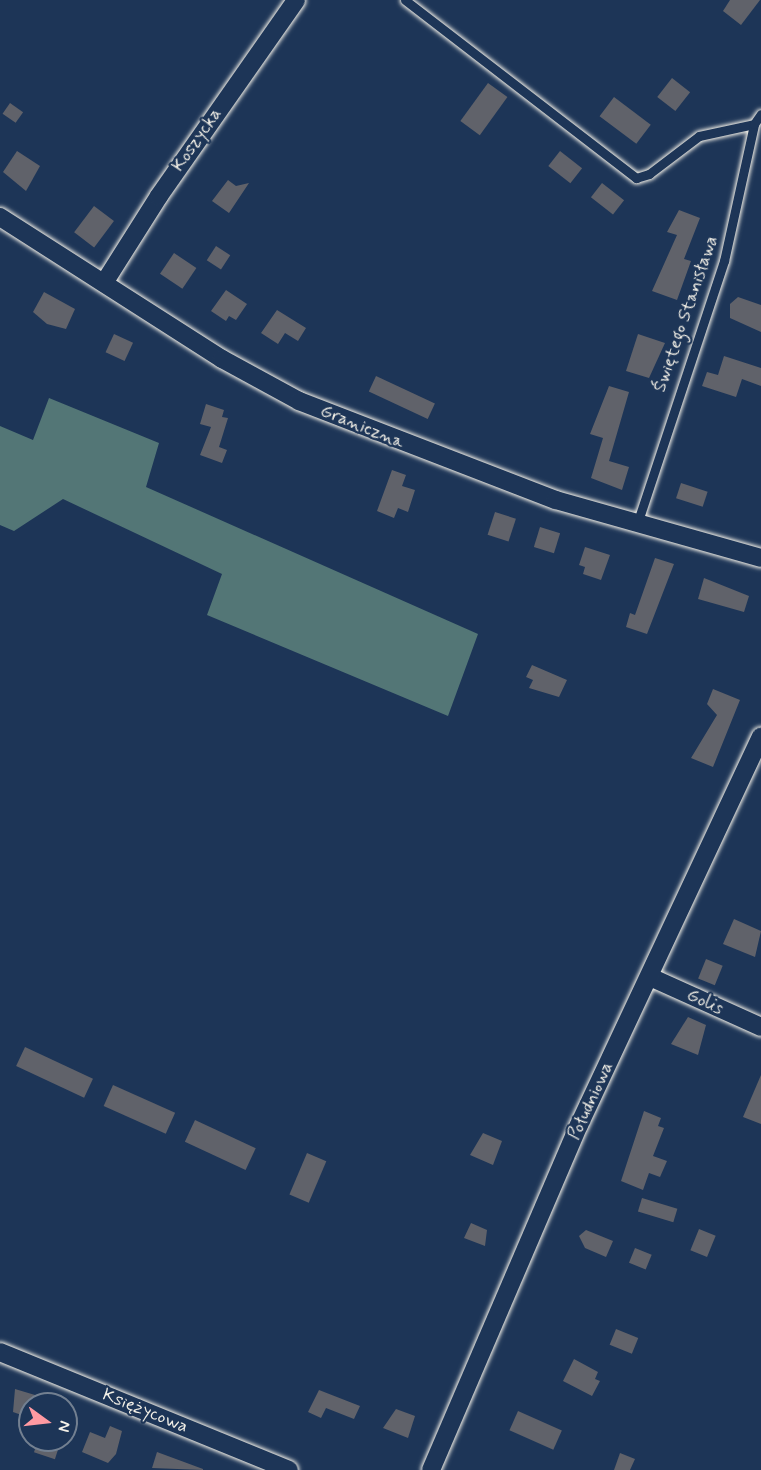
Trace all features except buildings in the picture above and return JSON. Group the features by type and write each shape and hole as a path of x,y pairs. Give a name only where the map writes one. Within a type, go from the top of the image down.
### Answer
{"street":[{"name":"Koszycka","path":"104,283 159,196 296,0"},
{"name":"Graniczna","path":"0,217 222,359 299,401 546,496 761,558"},
{"name":"Południowa","path":"431,1470 579,1125 760,743"},
{"name":"Golis","path":"650,977 761,1027"},
{"name":"Księżycowa","path":"0,1353 289,1470"}],"lane":[{"path":"405,0 636,177 649,174 699,136 754,124"},
{"name":"Świętego Stanisława","path":"637,524 724,261 754,124 759,114"}],"green space":[{"path":"49,398 159,443 146,487 478,634 448,716 207,615 222,574 63,499 14,531 0,525 0,426 33,440"}]}
